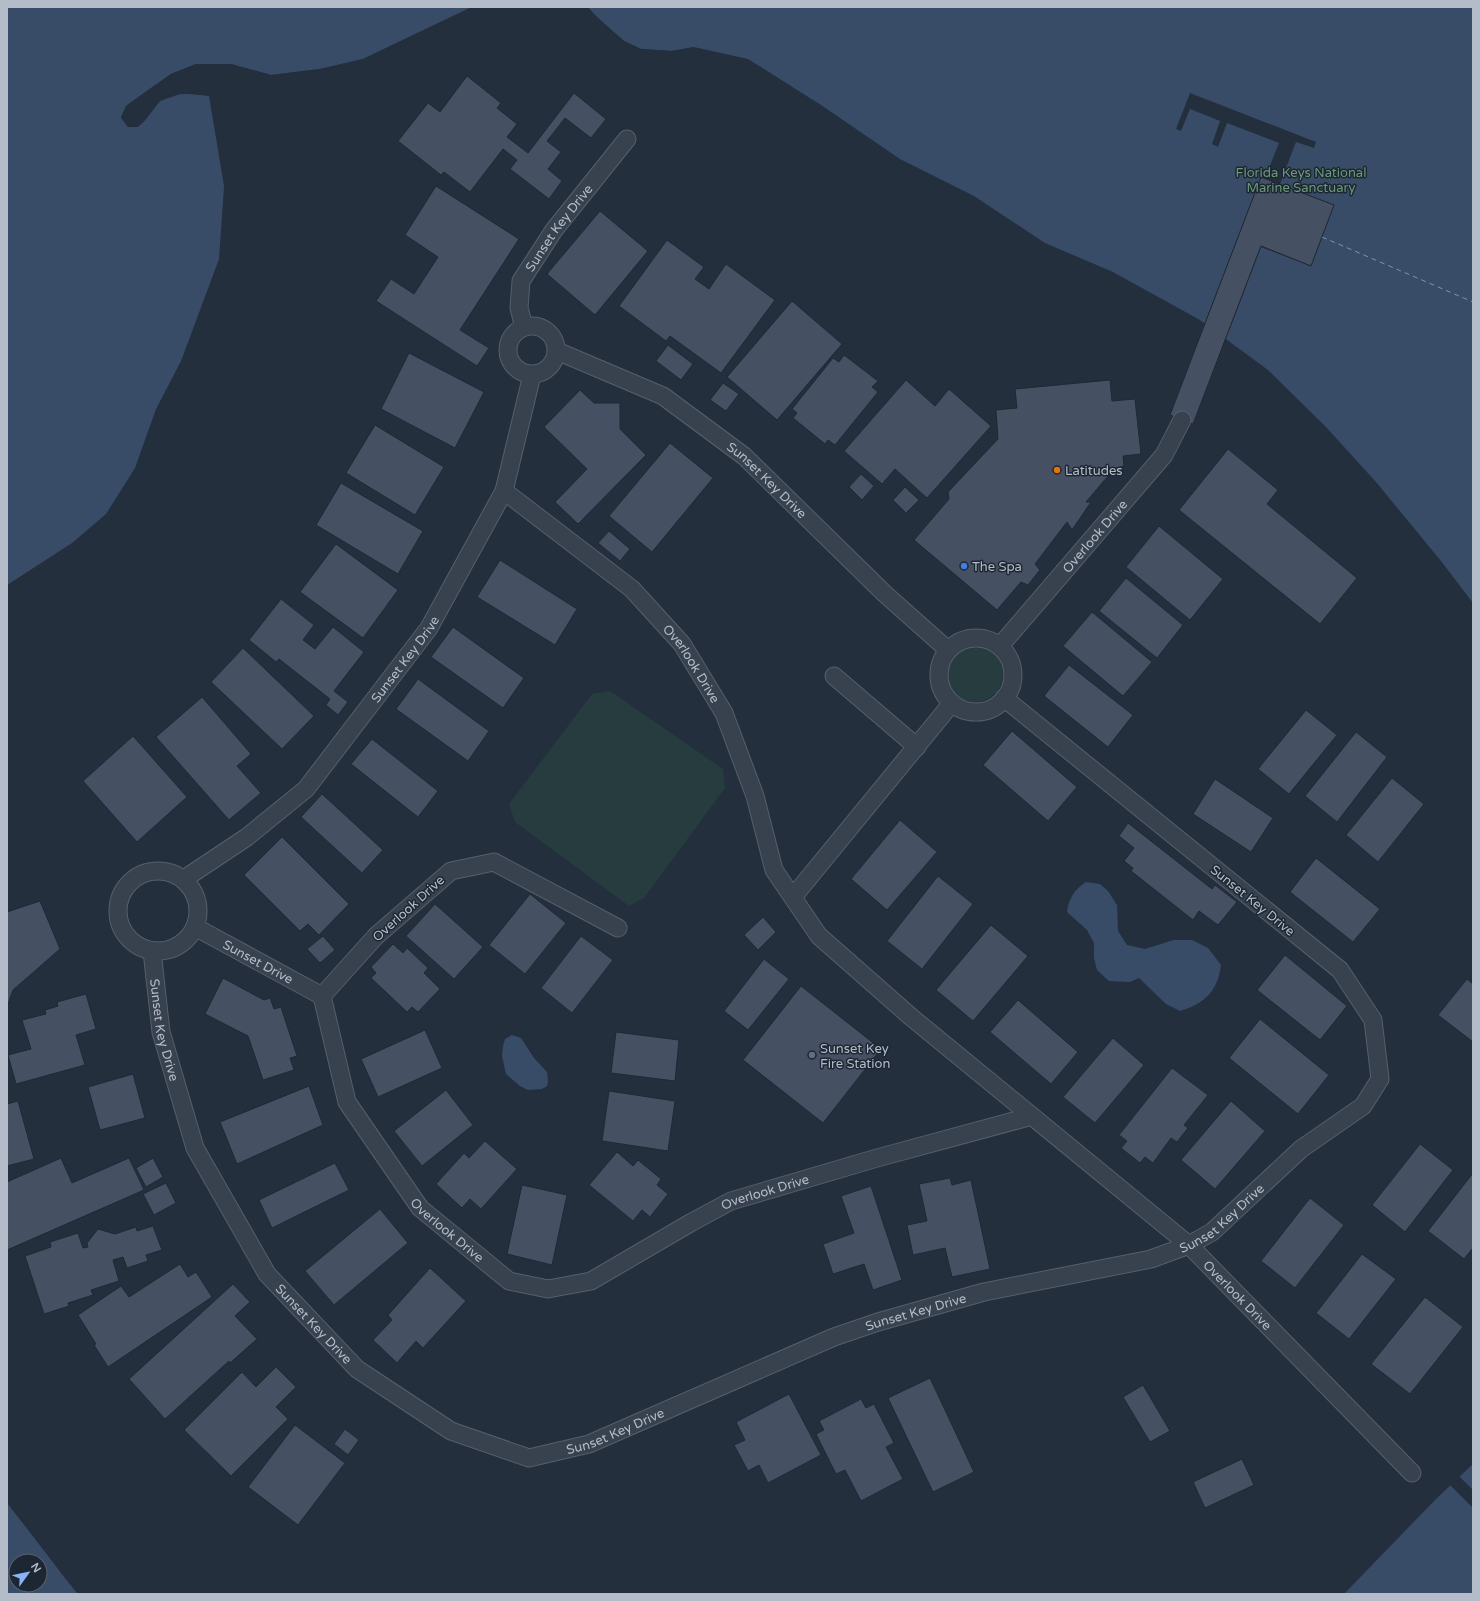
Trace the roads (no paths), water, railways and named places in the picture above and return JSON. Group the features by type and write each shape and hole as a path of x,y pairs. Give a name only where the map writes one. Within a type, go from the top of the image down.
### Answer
{"lane":[{"name":"Sunset Key Drive","path":"524,327 519,308 521,281 554,230 627,139"},
{"path":"533,326 542,328 550,334 555,342 557,351 549,368 541,373 532,375 522,372 515,367 510,359 508,350 510,340 516,333 524,327 533,326"},
{"name":"Sunset Key Drive","path":"557,351 663,396 744,456 885,594 948,650"},
{"name":"Sunset Key Drive","path":"184,879 247,838 306,789 429,628 504,491 532,375"},
{"name":"Overlook Drive","path":"1000,646 1164,455 1182,420"},
{"name":"Overlook Drive","path":"504,491 632,589 682,644 724,713 755,796 774,870 819,936 911,1017 1188,1245 1412,1473"},
{"path":"972,638 982,638 1000,646 1012,665 1013,677 1011,689 1004,698 996,706 985,711 974,712 962,710 952,703 944,695 940,684 939,672 942,660 948,650 955,644 972,638"},
{"path":"834,676 917,747"},
{"name":"Sunset Key Drive","path":"152,951 161,1032 195,1148 267,1274 357,1369 451,1431 529,1458 589,1444 834,1337 878,1322 984,1292 1150,1259 1188,1245 1212,1232 1301,1149 1363,1106 1380,1079 1373,1020 1340,970 1004,698"},
{"path":"793,897 952,703"},
{"name":"Overlook Drive","path":"618,928 494,862 451,871 376,936 322,996 347,1102 420,1208 509,1281 548,1289 591,1281 731,1201 877,1158 1032,1116"},
{"path":"159,870 172,873 184,879 192,889 197,902 198,914 195,927 188,938 177,946 165,950 152,951 139,946 129,938 121,927 118,913 119,900 125,887 134,878 146,872 159,870"},
{"name":"Sunset Drive","path":"195,927 322,996"}],"water":[{"path":"7,7 472,7 363,59 320,69 271,75 231,64 196,64 171,74 126,106 121,118 128,127 135,126 144,121 156,105 165,98 177,94 209,96 224,186 219,259 181,361 156,409 135,468 106,514 72,543 7,585"},
{"name":"Florida Keys National Marine Sanctuary","path":"588,7 1473,7 1473,603 1441,561 1376,482 1326,427 1268,370 1200,320 1113,272 1045,243 974,196 900,159 821,105 748,59 694,47 672,51 641,49 624,41 601,22"},
{"path":"1086,882 1100,884 1108,891 1117,905 1118,931 1127,945 1145,949 1174,940 1192,940 1208,948 1221,965 1217,982 1208,995 1196,1005 1180,1011 1166,1004 1139,978 1130,982 1109,981 1097,970 1094,958 1094,943 1087,930 1067,912 1073,895 1078,888"},
{"path":"512,1035 521,1038 534,1058 547,1072 547,1086 542,1089 528,1090 520,1086 506,1074 502,1056 503,1046 505,1039"},
{"path":"1473,1464 1473,1594 1344,1594 1436,1499"},
{"path":"7,1503 46,1553 8,1553 8,1593 48,1593 48,1556 78,1594 7,1594"}],"place":[{"name":"Latitudes","path":"1057,470"},
{"name":"The Spa","path":"964,566"},
{"name":"Sunset Key Fire Station","path":"812,1055"}]}
